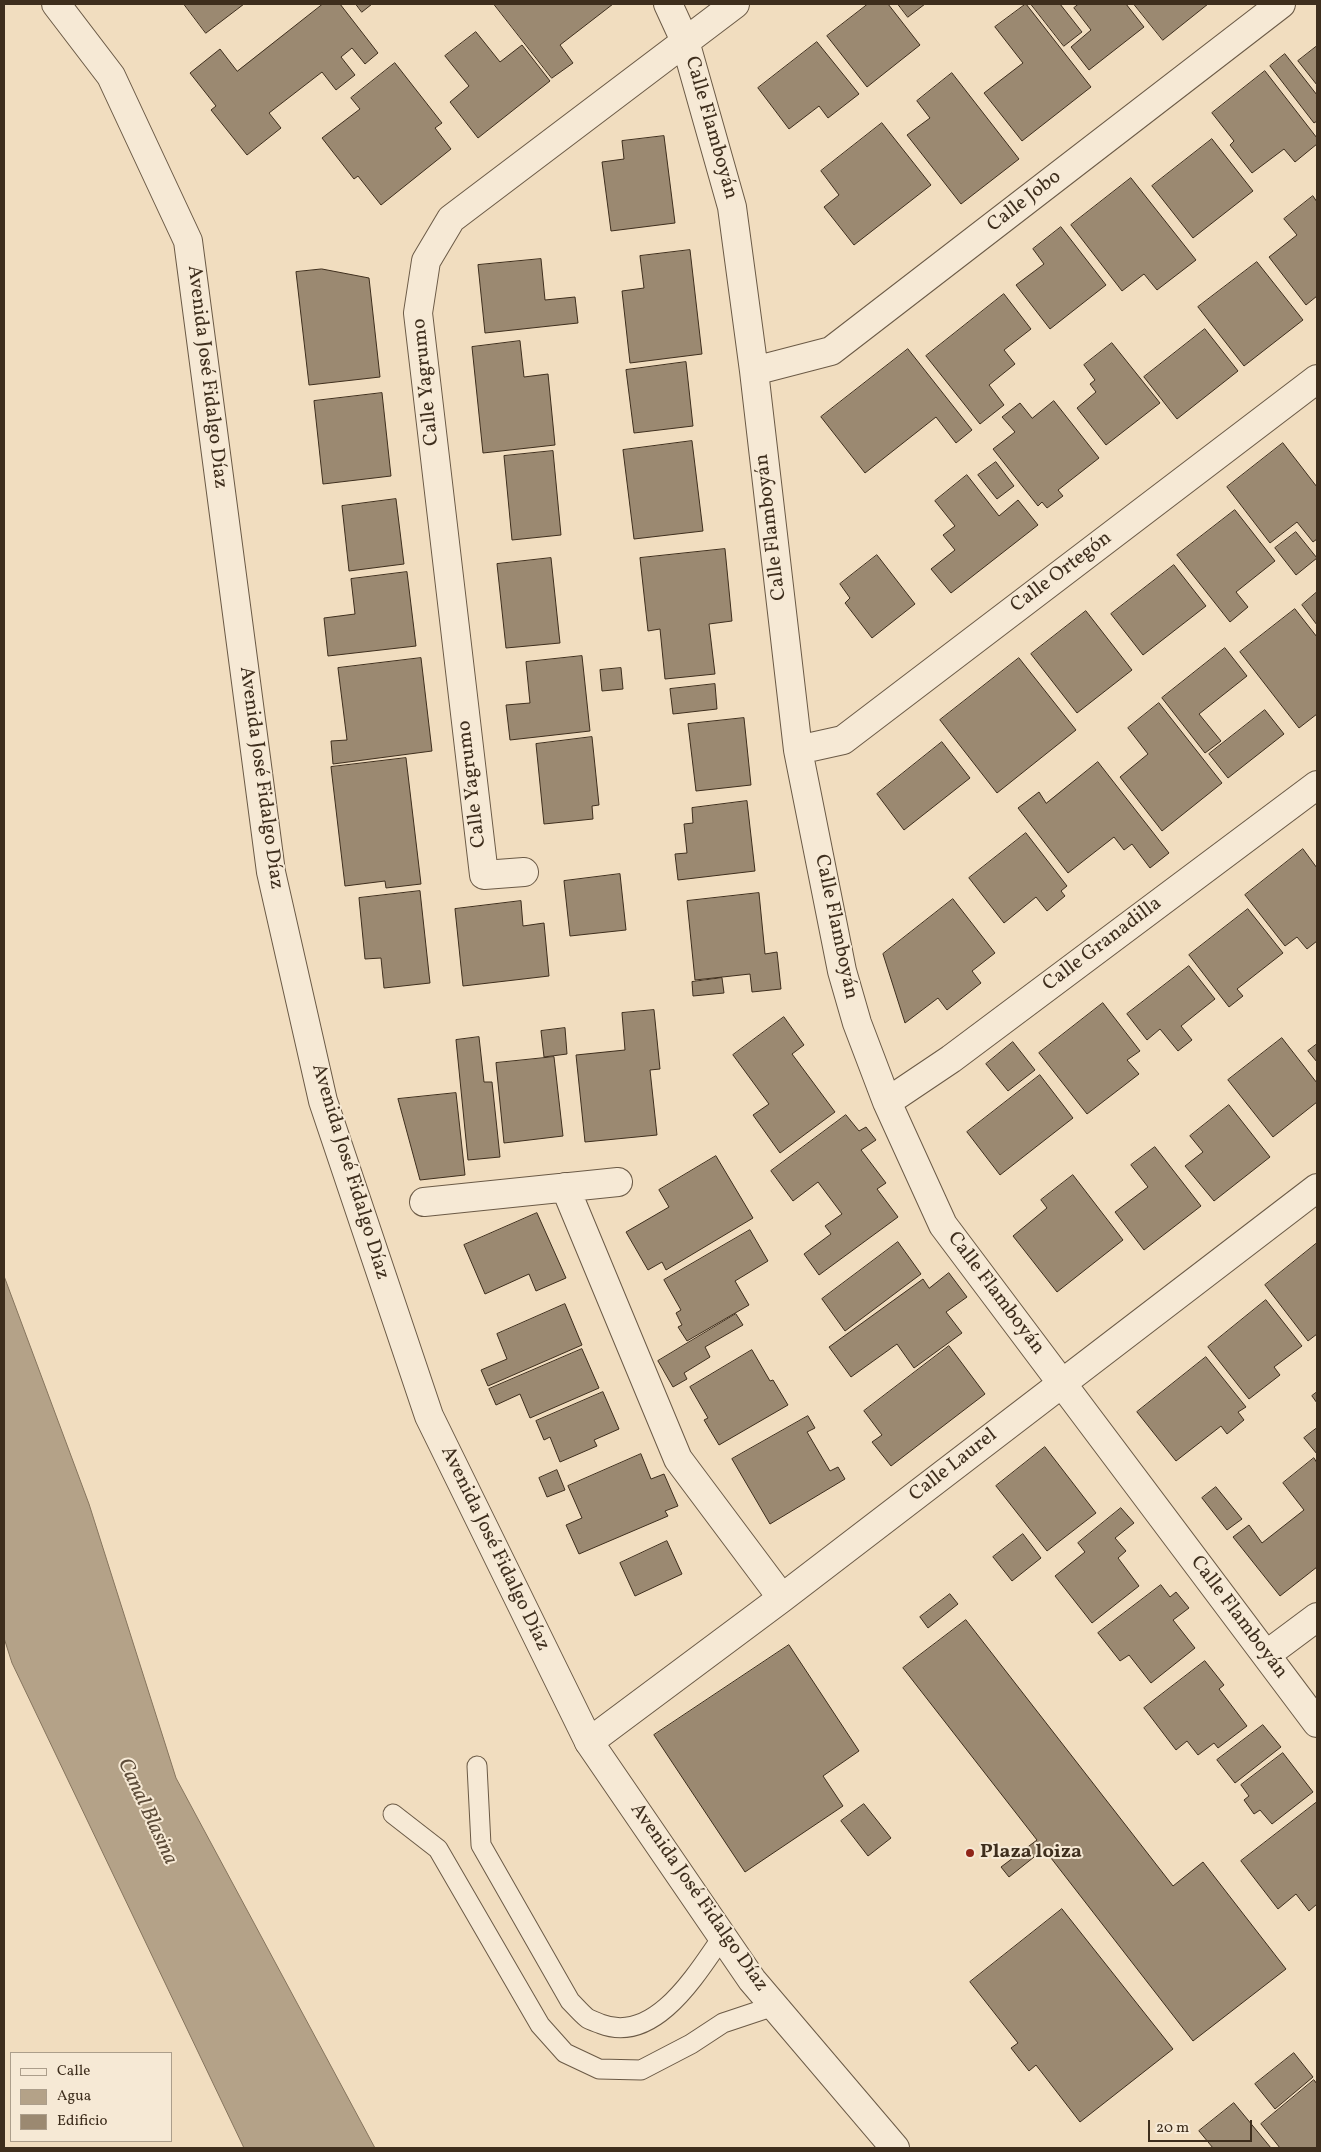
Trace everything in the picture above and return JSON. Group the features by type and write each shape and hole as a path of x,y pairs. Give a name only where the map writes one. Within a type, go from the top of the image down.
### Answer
{"street":[{"name":"Avenida José Fidalgo Díaz","path":"56,4 111,76 188,241 271,872 322,1101 429,1416 590,1742 752,1980 895,2148"},
{"name":"Calle Flamboyán","path":"668,4 685,41 732,207 754,371 798,750 842,971 857,1023 887,1102 943,1225 1317,1723"},
{"name":"Calle Yagrumo","path":"524,872 484,875 418,313 426,261 451,219 735,4"},
{"name":"Calle Jobo","path":"754,371 831,352 1281,4"},
{"name":"Calle Ortegón","path":"798,750 843,740 1317,379"},
{"name":"Calle Granadilla","path":"887,1102 952,1060 1317,785"},
{"path":"424,1202 618,1182"},
{"path":"565,1187 678,1458 782,1598"},
{"name":"Calle Laurel","path":"590,1742 782,1598 1317,1188"},
{"path":"1266,1655 1317,1617"}],"lane":[{"path":"477,1766 481,1845 570,2001 587,2018 609,2027 633,2028 662,2012 689,1984 723,1936"},
{"path":"393,1814 438,1849 540,2025 565,2053 599,2069 641,2070 692,2044 723,2023 774,2006"}],"water":[{"name":"Canal Blasina","path":"4,1276 89,1504 176,1778 375,2148 244,2148 12,1663 4,1638"}],"building":[{"path":"184,4 244,4 206,33"},
{"path":"323,4 340,4 378,53 365,64 352,48 341,57 355,75 336,90 322,72 269,113 281,128 247,155 211,110 216,106 190,73 220,49 237,71"},
{"path":"356,4 372,4 362,12"},
{"path":"494,4 613,4 560,45 573,63 552,78"},
{"path":"868,4 888,4 920,45 867,87 827,36"},
{"path":"898,4 925,4 908,17"},
{"path":"1026,4 1091,87 1022,141 984,93 1023,63 995,27"},
{"path":"1031,4 1060,4 1082,32 1064,46"},
{"path":"1079,4 1126,4 1144,27 1089,70 1071,47 1091,30 1074,8"},
{"path":"1134,4 1208,4 1163,40"},
{"path":"476,32 500,62 522,45 550,81 478,138 450,102 469,86 445,56"},
{"path":"817,42 859,94 828,118 819,106 789,129 758,88"},
{"path":"1317,46 1317,85 1298,61"},
{"path":"1285,54 1317,95 1317,121 1314,123 1270,66"},
{"path":"395,63 442,123 435,128 451,149 381,205 358,176 354,179 322,138 360,109 351,98"},
{"path":"1265,71 1317,138 1317,144 1295,162 1284,149 1252,173 1230,145 1234,141 1212,113"},
{"path":"952,73 1019,159 961,204 907,135 930,118 917,101"},
{"path":"882,123 931,185 854,245 824,207 839,195 821,171"},
{"path":"664,136 675,223 611,231 602,162 624,159 622,141"},
{"path":"1212,139 1253,191 1193,238 1152,186"},
{"path":"1131,178 1196,260 1157,290 1144,274 1122,291 1071,225"},
{"path":"1313,196 1317,202 1317,296 1306,305 1269,257 1297,235 1284,219"},
{"path":"1061,227 1106,285 1050,329 1016,285 1044,264 1033,249"},
{"path":"690,250 702,354 630,363 622,291 644,288 640,256"},
{"path":"541,259 545,300 575,297 578,323 485,333 478,265"},
{"path":"1257,262 1303,320 1244,366 1198,307"},
{"path":"322,269 369,278 380,377 309,385 296,272"},
{"path":"1004,294 1031,329 1004,350 1015,364 989,385 1004,405 980,424 926,356"},
{"path":"1205,329 1238,371 1177,419 1144,377"},
{"path":"520,341 524,377 548,374 555,445 483,453 472,347"},
{"path":"1112,343 1160,403 1106,445 1077,408 1096,392 1090,384 1095,380 1084,365"},
{"path":"908,349 972,430 956,443 936,417 865,473 821,417"},
{"path":"686,362 693,426 634,433 626,370"},
{"path":"382,393 391,476 323,484 314,401"},
{"path":"1054,401 1099,458 1058,490 1063,496 1047,508 1042,502 1038,506 993,449 1015,432 1002,417 1020,403 1032,418"},
{"path":"692,441 703,531 634,539 623,450"},
{"path":"1283,443 1317,487 1317,539 1313,542 1297,522 1270,543 1227,487"},
{"path":"553,451 561,535 512,540 504,456"},
{"path":"996,462 1014,486 997,499 978,475"},
{"path":"967,475 999,516 1018,500 1038,525 951,593 931,569 955,550 943,535 955,526 935,501"},
{"path":"396,499 404,564 349,571 342,506"},
{"path":"1235,510 1275,561 1236,592 1248,607 1230,622 1177,555"},
{"path":"1296,532 1317,558 1296,575 1275,548"},
{"path":"725,549 732,621 709,624 715,674 665,679 660,629 648,631 640,558"},
{"path":"877,555 915,604 872,638 845,603 850,598 840,584"},
{"path":"551,558 560,643 506,648 497,564"},
{"path":"1174,565 1206,606 1143,655 1111,614"},
{"path":"407,572 416,646 328,656 324,618 355,614 351,579"},
{"path":"1317,592 1317,625 1302,605"},
{"path":"1295,609 1317,637 1317,714 1299,728 1240,652"},
{"path":"1086,611 1132,670 1077,713 1031,654"},
{"path":"1225,648 1247,676 1199,714 1221,741 1205,753 1162,698"},
{"path":"582,656 590,731 510,740 506,705 530,703 526,662"},
{"path":"421,658 432,751 333,764 331,741 347,740 338,668"},
{"path":"1019,658 1076,730 997,793 940,720"},
{"path":"621,668 623,689 602,691 600,670"},
{"path":"715,684 717,709 673,714 670,689"},
{"path":"1159,703 1222,783 1162,831 1120,777 1148,754 1128,728"},
{"path":"1265,710 1284,734 1228,778 1209,754"},
{"path":"744,718 751,785 696,791 688,724"},
{"path":"592,737 599,805 592,806 593,819 544,824 536,744"},
{"path":"942,742 970,778 904,830 877,794"},
{"path":"406,758 421,884 386,888 385,881 345,886 331,767"},
{"path":"1098,762 1169,853 1150,868 1132,844 1124,850 1114,837 1068,873 1018,808 1039,792 1046,803"},
{"path":"747,801 755,871 678,880 675,854 687,853 684,824 693,823 692,808"},
{"path":"1026,833 1067,886 1061,891 1065,896 1047,911 1036,897 1004,923 969,878"},
{"path":"1303,849 1317,868 1317,941 1307,949 1297,937 1285,946 1245,895"},
{"path":"620,874 626,930 570,936 564,881"},
{"path":"420,891 430,983 384,988 381,958 365,959 359,898"},
{"path":"759,893 765,954 777,952 781,989 752,992 750,974 695,980 687,901"},
{"path":"953,899 995,953 972,971 981,983 947,1010 938,998 905,1023 883,954"},
{"path":"521,901 523,926 544,923 549,976 463,986 455,909"},
{"path":"1248,909 1283,953 1237,989 1243,996 1229,1007 1189,955"},
{"path":"1189,966 1215,999 1181,1026 1192,1040 1178,1051 1160,1029 1147,1040 1127,1014"},
{"path":"722,978 724,993 693,996 692,982"},
{"path":"1103,1003 1140,1051 1127,1060 1139,1074 1087,1114 1039,1053"},
{"path":"654,1010 660,1069 650,1070 657,1135 585,1142 576,1055 625,1050 622,1013"},
{"path":"784,1017 804,1045 792,1054 835,1112 780,1153 753,1115 769,1104 733,1055"},
{"path":"565,1028 567,1054 544,1057 541,1031"},
{"path":"479,1037 484,1082 492,1082 500,1157 468,1160 456,1040"},
{"path":"1282,1038 1317,1083 1317,1102 1273,1137 1228,1080"},
{"path":"1013,1042 1035,1070 1008,1091 986,1064"},
{"path":"1317,1044 1317,1062 1308,1051"},
{"path":"554,1057 563,1136 504,1143 496,1063"},
{"path":"1040,1075 1073,1118 1000,1175 967,1132"},
{"path":"456,1093 465,1175 420,1180 398,1099"},
{"path":"1229,1105 1270,1157 1214,1201 1185,1166 1203,1152 1190,1136"},
{"path":"846,1115 859,1131 866,1127 876,1140 861,1150 886,1183 877,1189 898,1217 819,1275 804,1254 831,1234 825,1226 842,1214 818,1182 793,1201 771,1171"},
{"path":"1155,1147 1201,1206 1144,1250 1115,1212 1148,1187 1131,1165"},
{"path":"716,1156 753,1218 666,1270 662,1262 648,1270 626,1232 669,1207 659,1190"},
{"path":"1073,1175 1123,1240 1057,1292 1013,1236 1047,1208 1041,1200"},
{"path":"537,1213 566,1278 536,1291 529,1274 485,1294 464,1245"},
{"path":"750,1230 768,1261 735,1281 749,1305 687,1341 678,1327 682,1325 676,1313 681,1310 664,1280"},
{"path":"898,1242 921,1274 845,1331 822,1299"},
{"path":"1317,1243 1317,1334 1308,1341 1265,1285"},
{"path":"949,1273 967,1297 946,1312 962,1333 914,1368 897,1344 851,1377 829,1347 923,1279 929,1288"},
{"path":"1266,1300 1302,1346 1274,1367 1280,1375 1249,1399 1208,1347"},
{"path":"565,1304 582,1345 488,1386 481,1370 507,1359 497,1334"},
{"path":"736,1314 743,1325 705,1347 710,1357 684,1373 687,1379 673,1387 658,1361"},
{"path":"949,1346 985,1394 891,1466 872,1442 882,1435 864,1411"},
{"path":"582,1349 599,1388 530,1418 520,1394 496,1405 489,1389"},
{"path":"752,1350 770,1381 773,1380 788,1405 719,1445 704,1420 708,1418 690,1387"},
{"path":"1206,1357 1246,1407 1238,1412 1244,1420 1227,1434 1221,1426 1176,1461 1137,1412"},
{"path":"603,1392 619,1429 594,1440 597,1446 560,1462 550,1437 544,1440 536,1421"},
{"path":"1317,1392 1317,1403 1312,1396"},
{"path":"808,1416 815,1428 807,1432 830,1471 838,1467 845,1479 770,1524 732,1459"},
{"path":"1317,1428 1317,1454 1304,1438"},
{"path":"1045,1447 1096,1513 1047,1551 996,1486"},
{"path":"641,1454 651,1479 664,1474 678,1506 665,1511 668,1516 579,1554 566,1525 582,1518 568,1486"},
{"path":"1314,1458 1317,1463 1317,1567 1280,1596 1233,1537 1249,1525 1262,1543 1304,1510 1283,1483"},
{"path":"557,1470 565,1490 547,1497 539,1478"},
{"path":"1216,1487 1242,1519 1227,1530 1202,1498"},
{"path":"1121,1508 1134,1523 1115,1538 1126,1551 1118,1558 1139,1586 1092,1623 1055,1576 1085,1552 1078,1543"},
{"path":"1023,1534 1041,1558 1012,1581 993,1557"},
{"path":"667,1541 682,1574 635,1596 620,1563"},
{"path":"1161,1585 1170,1597 1176,1592 1189,1608 1173,1620 1195,1648 1151,1683 1129,1655 1120,1661 1098,1633"},
{"path":"950,1594 958,1604 928,1628 920,1617"},
{"path":"966,1620 1173,1886 1203,1862 1286,1969 1193,2041 1044,1849 1009,1877 1001,1867 1037,1840 903,1668"},
{"path":"789,1645 859,1751 823,1776 843,1806 745,1872 654,1735"},
{"path":"1205,1661 1224,1685 1219,1689 1247,1726 1218,1748 1214,1743 1198,1755 1187,1741 1176,1750 1144,1708"},
{"path":"1263,1725 1281,1747 1235,1783 1217,1760"},
{"path":"1283,1753 1313,1792 1272,1824 1260,1810 1254,1814 1244,1800 1249,1796 1241,1785"},
{"path":"1317,1802 1317,1904 1309,1911 1296,1894 1278,1909 1241,1861"},
{"path":"864,1804 891,1838 868,1856 841,1821"},
{"path":"1062,1909 1173,2049 1080,2122 1036,2065 1029,2071 1011,2048 1018,2043 970,1982"},
{"path":"1294,2053 1313,2077 1275,2109 1255,2084"},
{"path":"1314,2080 1317,2084 1317,2148 1280,2148 1261,2124"},
{"path":"1234,2103 1271,2148 1213,2148 1199,2131"}],"place":[{"name":"Plaza loiza","path":"970,1853"}]}
